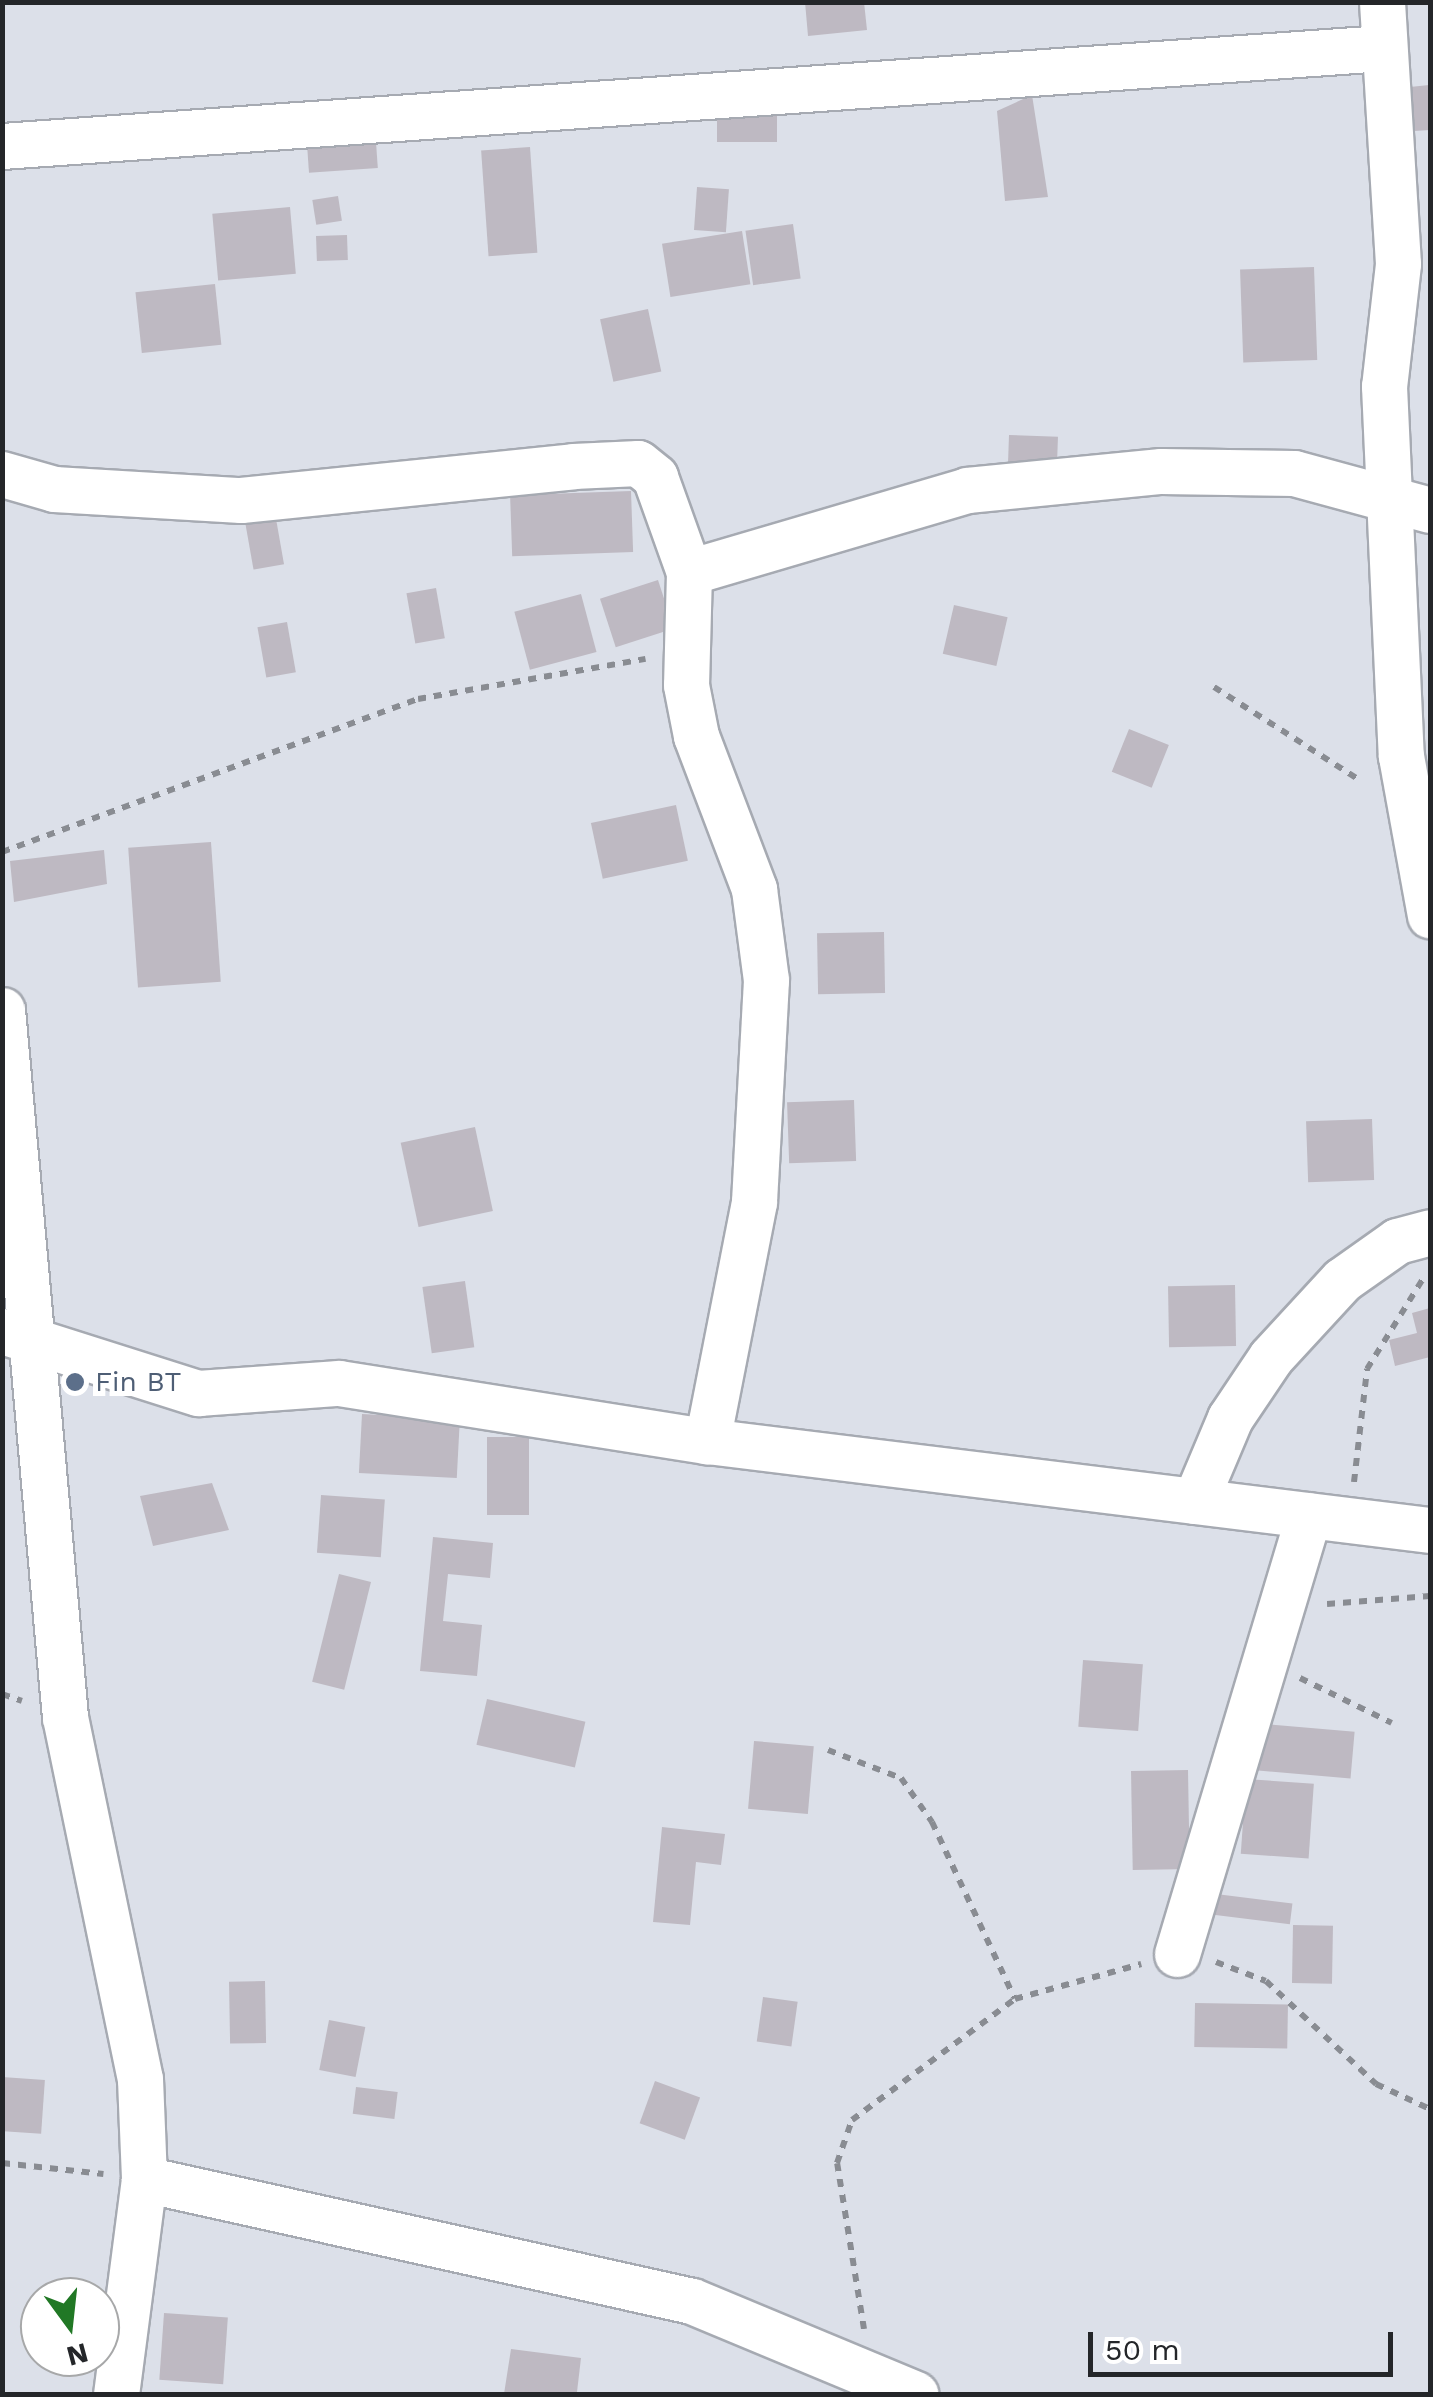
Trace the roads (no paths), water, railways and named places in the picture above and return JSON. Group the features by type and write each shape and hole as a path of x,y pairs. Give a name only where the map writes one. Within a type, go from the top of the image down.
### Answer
{"street":[{"path":"1382,2 1398,264 1384,386 1410,504 1402,756 1430,915"},
{"path":"2,146 1382,48"},
{"path":"2,474 54,489 241,500 413,476 638,463 656,476 689,572 686,649 696,736 754,889 766,980 754,1202 707,1442"},
{"path":"689,572 967,490 1161,470 1294,473 1410,504"},
{"path":"2,1010 18,1400 65,1717 140,2079 144,2179 116,2394"},
{"path":"1195,1501 1230,1418 1271,1357 1342,1280 1396,1241 1430,1232"},
{"path":"16,1335 198,1393 339,1383 707,1442 1430,1530"},
{"path":"1177,1954 1279,1607 1330,1518"},
{"path":"144,2179 692,2300 870,2370 914,2394"}],"place":[{"name":"Fin BT","path":"75,1382"}]}
